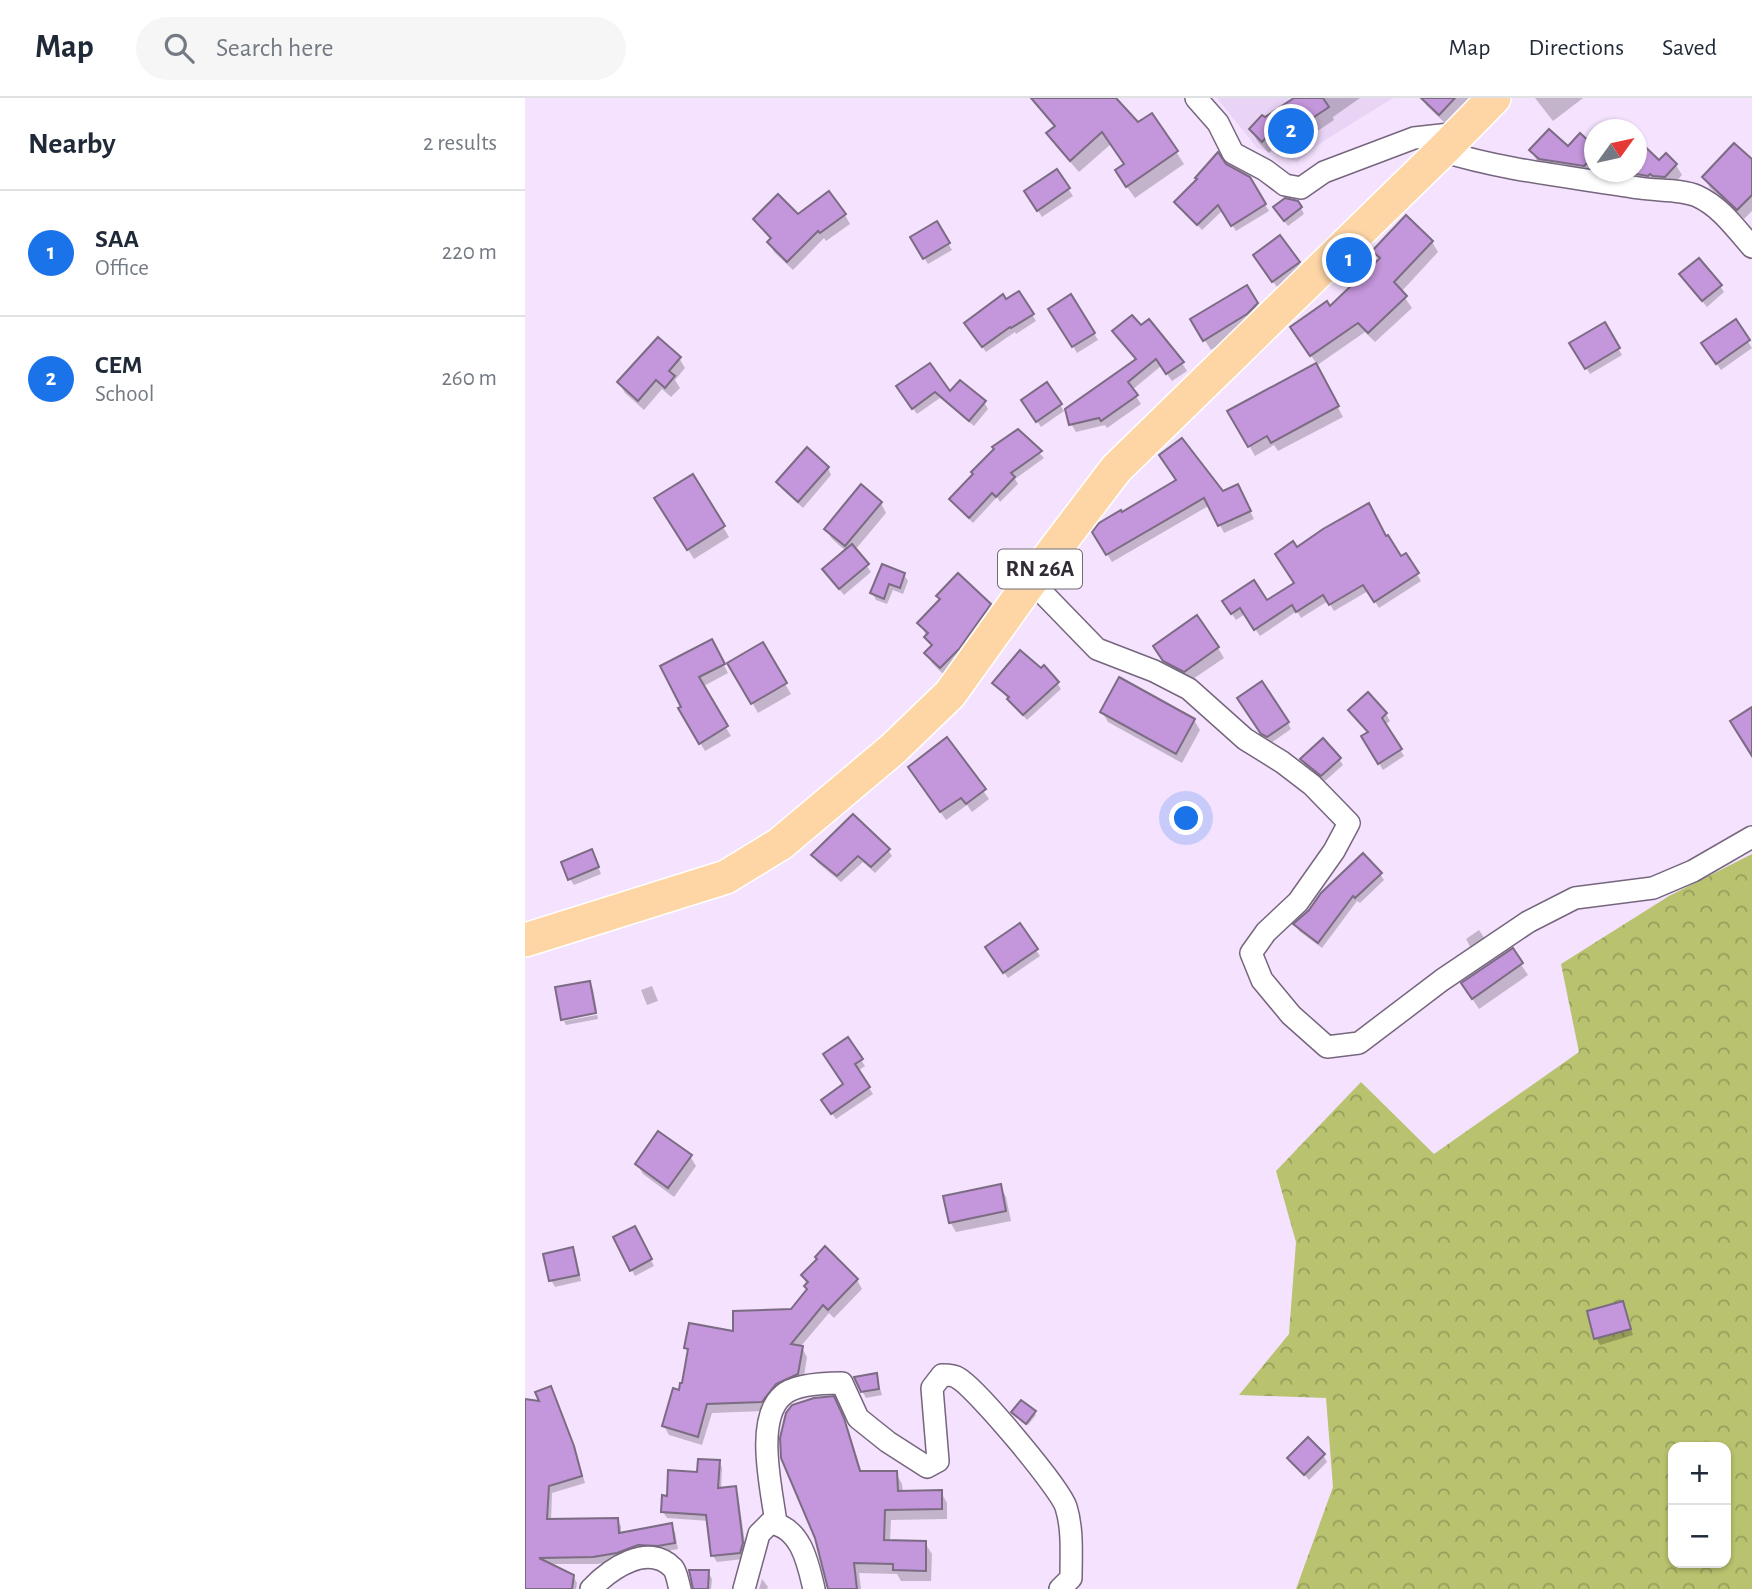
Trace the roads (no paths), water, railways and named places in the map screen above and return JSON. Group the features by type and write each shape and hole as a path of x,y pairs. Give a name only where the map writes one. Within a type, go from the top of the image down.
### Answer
{"main road":[{"name":"RN 26A","path":"525,940 726,877 780,844 893,749 950,694 1031,580 1116,470 1493,98"}],"street":[{"path":"1196,98 1218,123 1233,152 1285,185 1301,188 1324,172 1414,138 1451,142 1472,161 1523,171 1695,194 1716,206 1752,247"},
{"path":"1031,580 1097,649 1154,671 1189,689 1245,739 1312,785 1349,823 1334,851 1298,902 1266,932 1251,953 1262,980 1291,1015 1327,1047 1359,1043 1442,980 1528,922 1575,898 1653,888 1693,871 1752,837"},
{"path":"776,1523 766,1443 771,1413 783,1394 810,1385 842,1384 858,1418 888,1442 927,1467 938,1461 932,1388 942,1375 957,1377 980,1398 1045,1474 1066,1507 1071,1538 1071,1578 1060,1589"},
{"path":"744,1589 759,1534 770,1522 782,1524 792,1533 806,1559 814,1589"},
{"path":"591,1589 620,1564 641,1558 661,1560 675,1570 680,1589"}],"place":[{"name":"CEM","path":"1291,131"},
{"name":"SAA","path":"1349,260"}]}
